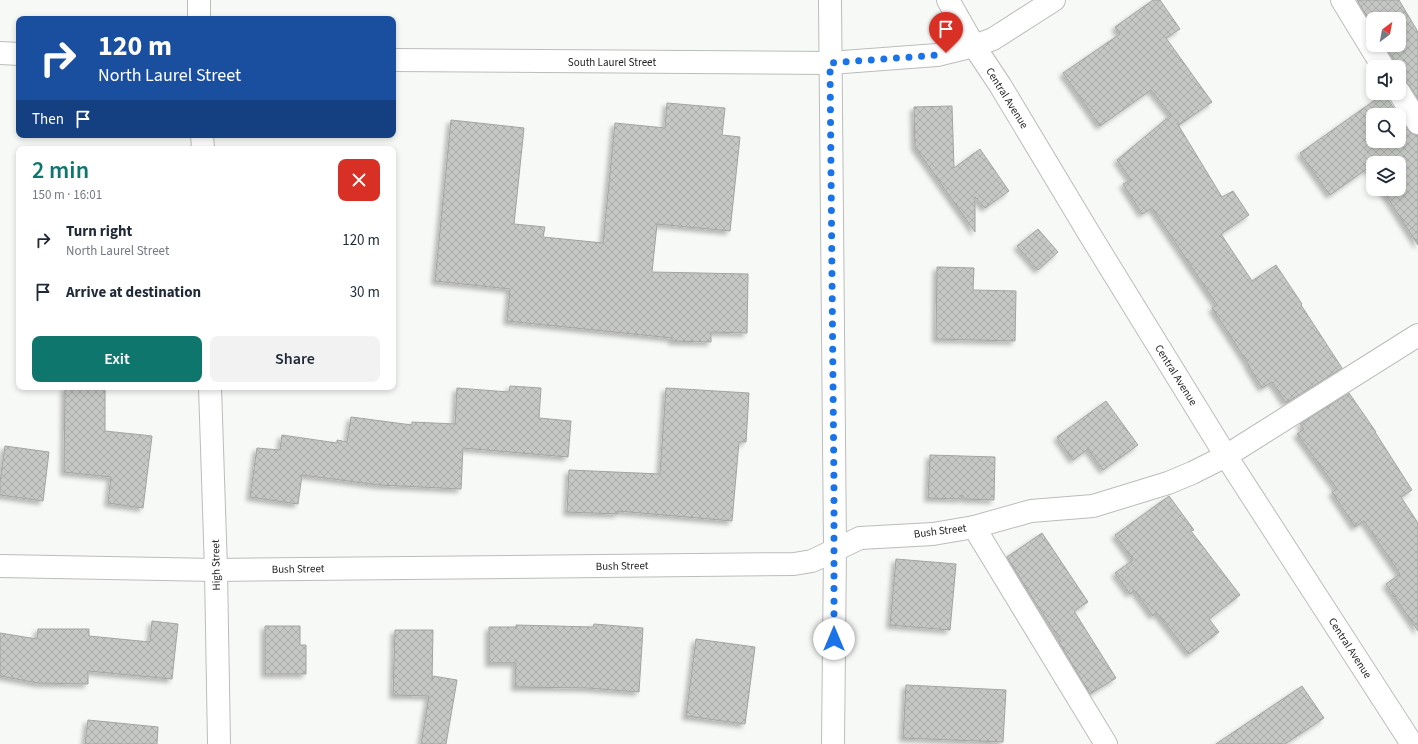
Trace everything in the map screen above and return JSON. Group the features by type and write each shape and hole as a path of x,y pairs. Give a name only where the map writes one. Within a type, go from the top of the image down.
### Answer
{"street":[{"path":"199,0 200,16"},
{"path":"830,0 835,549 833,744"},
{"name":"Central Avenue","path":"948,0 974,46 1000,85 1226,456 1412,744"},
{"name":"South Laurel Street","path":"396,60 830,63 938,55 974,46 993,39 1054,0"},
{"path":"1342,0 1380,60"},
{"path":"0,53 16,54"},
{"path":"1404,100 1418,123"},
{"name":"Bush Street","path":"0,566 216,570 794,564 812,561 860,538 933,534 974,527 1031,512 1093,506 1168,483 1226,456 1418,335"},
{"name":"High Street","path":"210,390 216,570 219,744"},
{"path":"974,527 1106,744"}],"building":[{"path":"1153,0 1160,0 1180,29 1166,38 1212,102 1179,125 1177,123 1222,197 1233,191 1249,215 1221,234 1252,281 1276,265 1342,368 1286,403 1272,382 1262,388 1212,308 1217,305 1152,208 1142,214 1123,184 1131,180 1117,160 1171,115 1151,90 1100,126 1063,73 1120,34 1115,27"},
{"path":"1357,0 1399,0 1418,32 1418,99 1406,82 1406,60 1394,60 1389,52 1406,52 1406,12 1366,12 1366,15"},
{"path":"1375,100 1389,100 1394,108 1366,108 1366,148 1406,148 1406,127 1412,134 1418,135 1418,245 1386,196 1406,196 1406,156 1366,156 1366,169 1330,195 1300,153"},
{"path":"667,103 725,108 722,135 740,137 730,231 657,224 652,272 748,274 747,333 711,332 711,342 672,341 672,338 507,321 510,289 435,281 451,120 524,128 514,224 545,227 543,237 603,243 615,123 665,128"},
{"path":"952,106 954,168 980,149 1009,191 985,208 975,197 975,232 915,147 914,107"},
{"path":"1038,229 1058,252 1038,270 1017,246"},
{"path":"937,267 974,268 973,290 1016,291 1015,341 936,339"},
{"path":"510,386 541,388 539,418 571,421 568,457 463,448 461,489 379,485 302,475 298,504 250,497 257,448 280,450 282,435 337,443 337,440 347,442 351,417 412,425 412,422 455,424 457,388 509,392"},
{"path":"666,388 749,393 746,442 739,442 732,521 618,511 618,514 567,512 569,470 660,474"},
{"path":"65,390 105,390 105,431 152,436 143,508 108,503 111,477 64,472"},
{"path":"1349,393 1376,432 1412,490 1401,497 1418,523 1418,631 1386,584 1400,574 1364,521 1355,527 1332,492 1337,489 1297,434 1304,429 1300,424"},
{"path":"1106,401 1138,445 1103,470 1088,449 1073,460 1057,437"},
{"path":"5,446 49,452 43,501 0,495 0,482"},
{"path":"930,455 995,457 994,500 965,499 962,495 962,499 928,498"},
{"path":"1169,496 1194,530 1191,531 1240,595 1209,619 1219,632 1189,654 1157,613 1153,616 1134,590 1130,594 1115,573 1133,560 1115,535"},
{"path":"1042,533 1088,602 1074,611 1116,678 1090,694 1059,642 1061,641 1007,557"},
{"path":"896,559 956,564 950,630 890,625"},
{"path":"152,621 178,624 172,679 88,671 88,684 38,683 0,676 0,633 37,639 38,629 89,629 89,636 150,642"},
{"path":"594,624 643,628 639,692 588,688 515,687 516,663 489,663 489,627 516,627 516,625 593,627"},
{"path":"265,626 300,626 300,645 306,645 306,674 265,674"},
{"path":"395,630 433,630 432,681 433,676 457,680 446,744 421,744 429,696 393,695"},
{"path":"696,639 755,647 745,724 686,716"},
{"path":"906,685 1006,690 1003,742 903,738"},
{"path":"1302,686 1324,718 1285,744 1216,744"},
{"path":"88,720 158,727 157,744 85,744"}],"route":[{"path":"834,639 835,579 830,63 938,55 946,53"}]}
